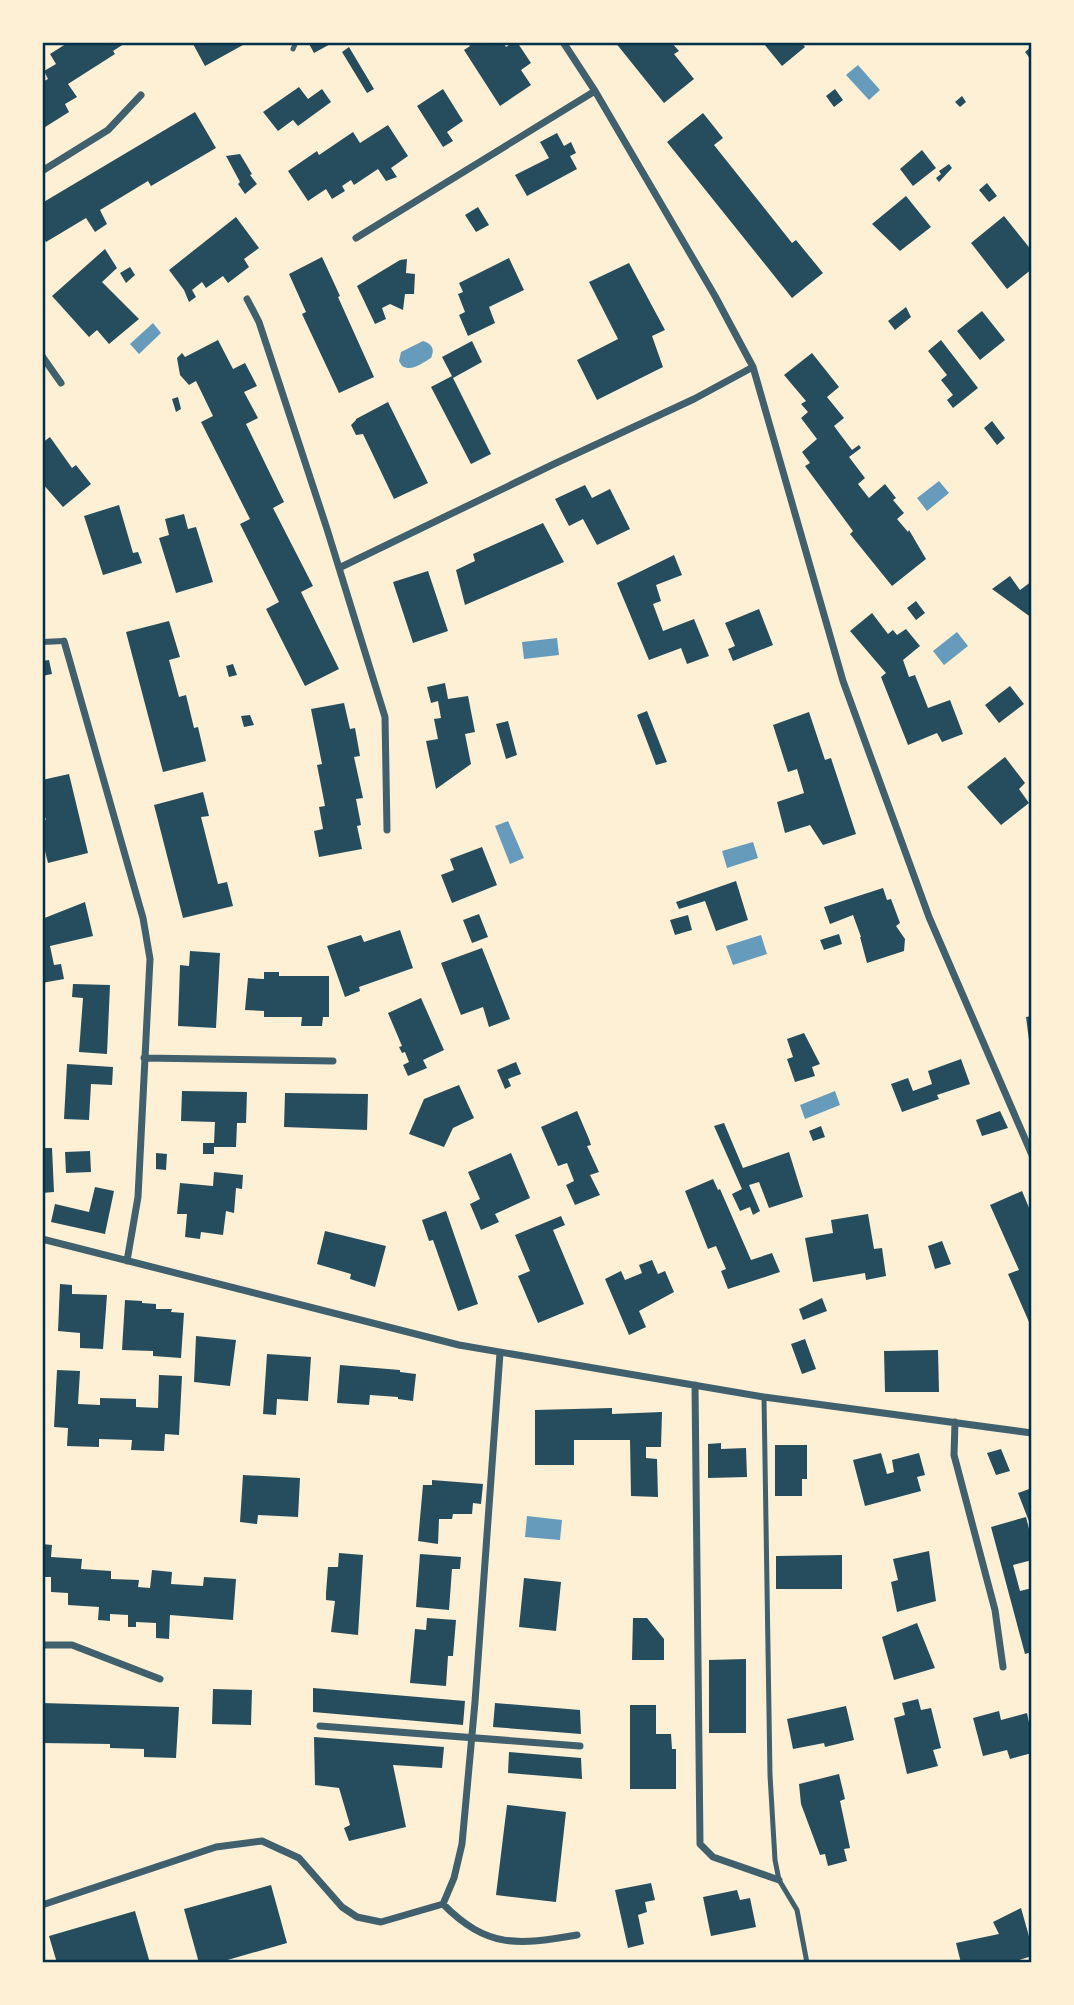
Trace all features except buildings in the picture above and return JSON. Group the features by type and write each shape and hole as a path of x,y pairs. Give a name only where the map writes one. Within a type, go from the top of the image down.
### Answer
{"street":[{"path":"563,42 595,91 715,296 753,367 843,681 929,917 1032,1155"},
{"path":"356,238 595,91"},
{"path":"42,171 108,131 141,95"},
{"path":"247,299 260,321 385,717 387,830"},
{"path":"42,356 61,383"},
{"path":"339,568 694,399 753,367"},
{"path":"42,642 64,641 143,918 150,959 138,1197 127,1261"},
{"path":"144,1058 333,1061"},
{"path":"42,1239 459,1345 764,1397 1032,1433"},
{"path":"443,1904 454,1878 462,1844 500,1353"},
{"path":"695,1385 700,1844 713,1857 779,1880"},
{"path":"955,1422 954,1455 995,1610 1003,1667"},
{"path":"42,1645 72,1645 160,1679"},
{"path":"320,1727 580,1746"},
{"path":"42,1905 216,1847 262,1841 299,1858 342,1907 357,1917 381,1922 443,1904"},
{"path":"443,1904 478,1933 504,1940 531,1942 577,1935"}],"lane":[{"path":"293,49 296,42"},
{"path":"764,1397 770,1775 775,1860 779,1880 797,1910 807,1963"}],"water":[{"path":"858,65 880,90 869,100 846,75"},
{"path":"153,323 161,333 139,354 130,344"},
{"path":"423,341 432,347 431,358 413,367 402,366 399,361 401,352"},
{"path":"939,481 949,493 927,511 917,498"},
{"path":"957,632 968,646 944,665 933,651"},
{"path":"557,638 559,655 524,659 522,642"},
{"path":"508,821 524,858 510,864 495,826"},
{"path":"753,842 758,858 727,868 722,851"},
{"path":"761,935 767,954 733,965 726,946"},
{"path":"835,1091 840,1105 805,1119 800,1105"},
{"path":"527,1516 562,1520 560,1540 525,1537"}]}
